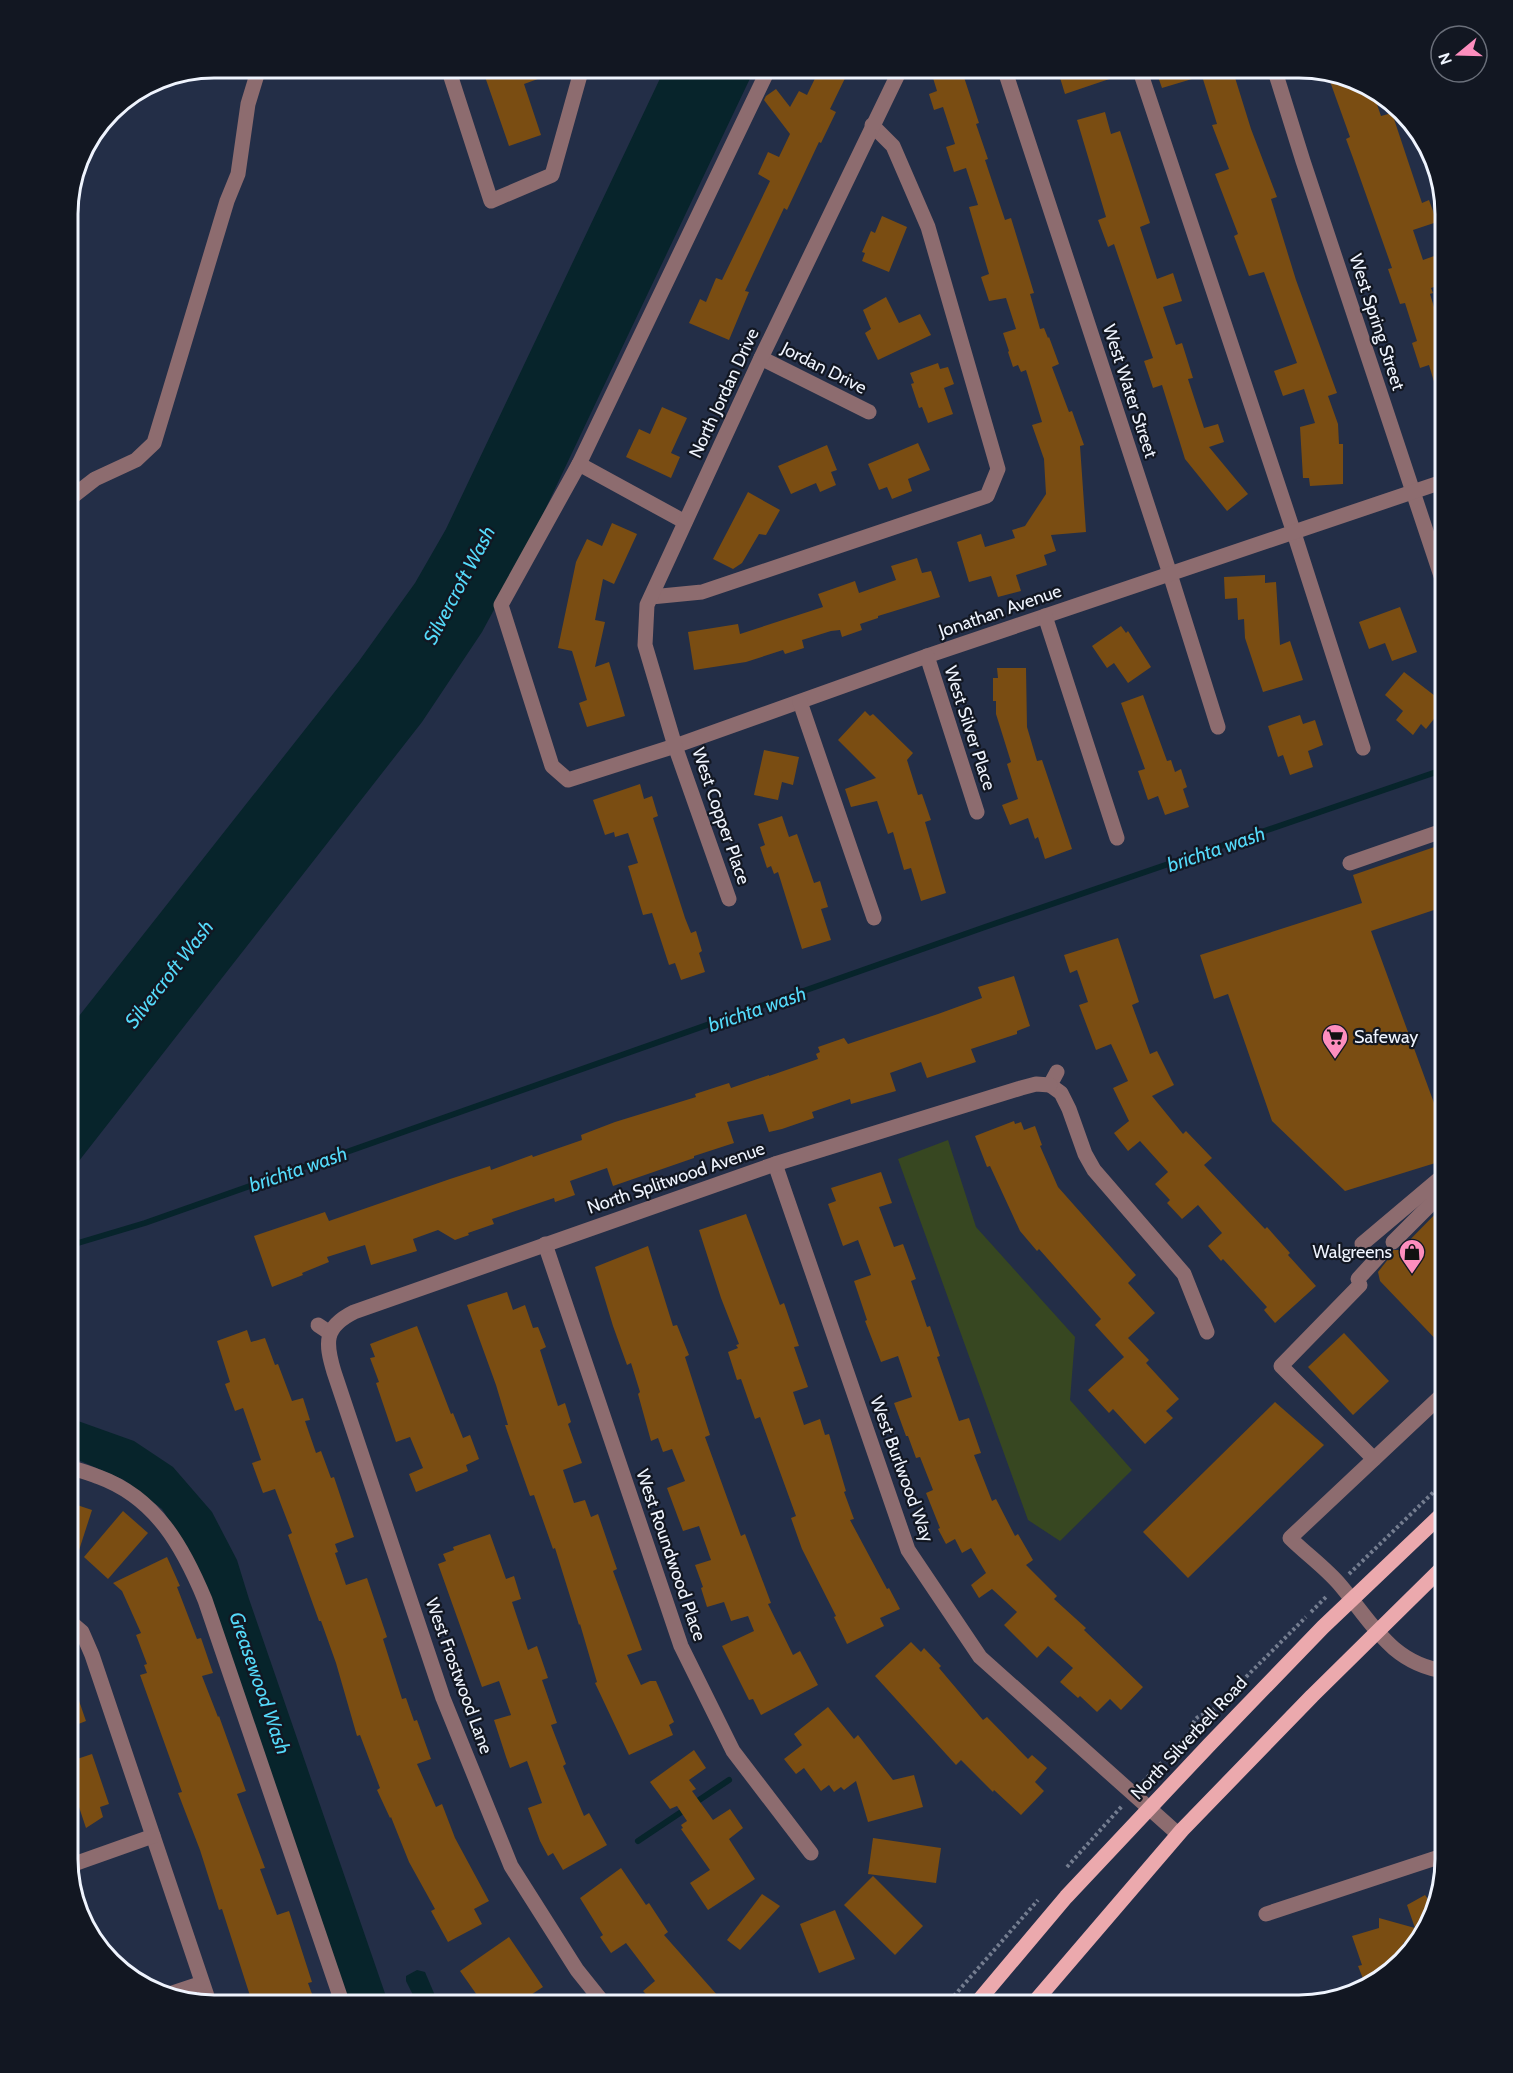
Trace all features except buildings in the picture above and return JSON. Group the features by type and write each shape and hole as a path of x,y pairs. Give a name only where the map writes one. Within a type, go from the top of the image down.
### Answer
{"main road":[{"name":"North Silverbell Road","path":"984,1995 1066,1898 1149,1809 1315,1635 1435,1522"},
{"path":"1041,1995 1178,1834 1311,1696 1435,1576"}],"street":[{"path":"78,492 94,479 136,460 154,443 227,201 238,174 248,104 255,78"},
{"path":"451,78 491,201 552,175 579,78"},
{"path":"685,522 579,464 764,78"},
{"name":"North Jordan Drive","path":"675,746 645,645 647,605 761,358 896,78"},
{"name":"West Water Street","path":"1007,78 1218,727"},
{"path":"1142,78 1363,748"},
{"name":"West Spring Street","path":"1277,78 1435,556"},
{"path":"651,597 702,592 987,496 998,469 928,227 893,146 872,125"},
{"name":"Jordan Drive","path":"761,358 868,412"},
{"name":"Jonathan Avenue","path":"579,464 501,605 552,766 568,780 675,746 927,656 1435,485"},
{"path":"1045,616 1117,837"},
{"name":"West Silver Place","path":"927,656 977,812"},
{"path":"800,702 874,918"},
{"name":"West Copper Place","path":"675,746 729,899"},
{"path":"1350,863 1435,834"},
{"name":"North Splitwood Avenue","path":"326,1331 354,1312 775,1164 1053,1079 1069,1109 1085,1154 1094,1170 1184,1274 1207,1332"},
{"name":"West Burlwood Way","path":"775,1164 908,1550 980,1657 1178,1834"},
{"path":"1362,1244 1435,1182"},
{"path":"1393,1242 1435,1200"},
{"name":"West Roundwood Place","path":"545,1244 681,1646 733,1751 811,1853"},
{"path":"1374,1459 1281,1366 1359,1282 1380,1255"},
{"name":"West Frostwood Lane","path":"326,1331 327,1347 334,1372 443,1698 506,1856 577,1970 597,1995"},
{"path":"1435,1402 1290,1538 1339,1584 1390,1646 1407,1659 1435,1669"},
{"path":"78,1469 114,1482 143,1502 170,1531 189,1562 205,1600 340,1995"},
{"path":"78,1626 92,1655 206,1995"},
{"path":"78,1863 153,1836"},
{"path":"1266,1914 1435,1859"},
{"path":"180,1990 202,1983"}],"path":[{"path":"1352,1572 1435,1492"},
{"path":"1143,1782 1191,1732 1192,1722 1199,1715 1210,1713 1316,1607"}],"green space":[{"path":"948,1140 976,1227 1075,1337 1070,1400 1132,1470 1060,1541 1028,1520 898,1159"}],"water":[{"name":"Silvercroft Wash","path":"660,78 750,78 523,556 482,632 422,722 78,1162 78,1017 359,661 415,583 446,529"},
{"name":"Greasewood Wash","path":"78,1421 134,1441 173,1467 212,1512 237,1560 386,1995 346,1995 190,1552 162,1509 124,1480 78,1460"},
{"path":"417,1970 425,1972 435,1995 413,1995 406,1976"}],"waterway":[{"name":"brichta wash","path":"78,1243 145,1223 985,927 1435,772"},
{"path":"638,1841 729,1780"}],"place":[{"name":"Safeway","path":"1335,1060"},
{"name":"Walgreens","path":"1412,1275"}]}
